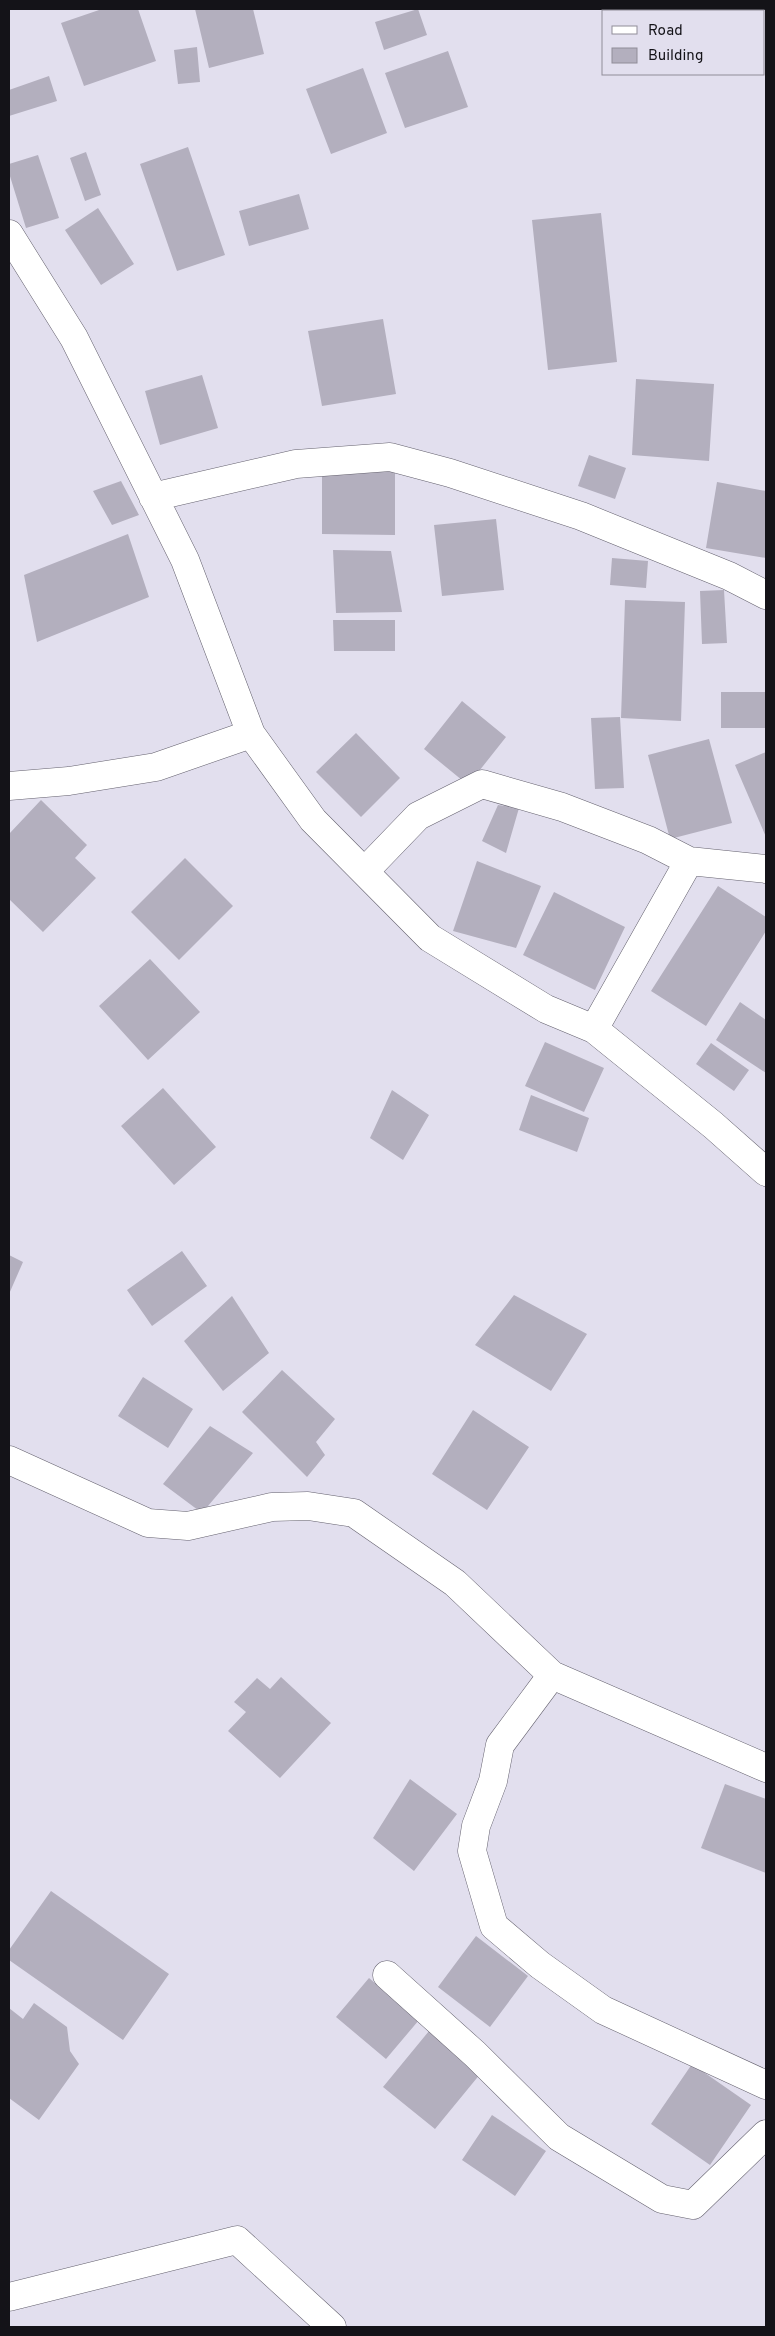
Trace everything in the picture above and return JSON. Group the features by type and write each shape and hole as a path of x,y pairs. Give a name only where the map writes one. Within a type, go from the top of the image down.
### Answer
{"street":[{"path":"9,234 74,338 185,560 251,734 313,820 365,870 430,938 546,1009 594,1028 713,1125 766,1172"},
{"path":"153,497 296,464 390,457 450,473 581,516 729,576 766,595"},
{"path":"9,786 69,781 156,767 251,734"},
{"path":"365,870 418,816 482,784 562,806 648,840 689,861 766,869"},
{"path":"594,1028 689,861"},
{"path":"9,1460 148,1523 188,1526 272,1507 308,1506 354,1513 455,1583 552,1675 766,1768"},
{"path":"552,1675 500,1745 493,1781 476,1826 472,1851 494,1926 540,1965 603,2010 766,2085"},
{"path":"387,1975 475,2054 559,2137 662,2199 693,2205 766,2134"},
{"path":"9,2297 236,2240 332,2327"}],"building":[{"path":"102,9 138,9 156,61 84,86 61,23"},
{"path":"195,9 253,9 264,54 209,68"},
{"path":"418,9 427,35 384,50 375,22"},
{"path":"197,47 200,82 178,84 174,50"},
{"path":"448,51 468,107 405,128 385,73"},
{"path":"363,68 387,133 331,154 306,89"},
{"path":"49,76 57,101 9,116 9,90"},
{"path":"188,147 225,255 177,271 140,164"},
{"path":"86,152 101,195 85,201 70,158"},
{"path":"38,155 59,218 26,228 9,173 9,164"},
{"path":"299,194 309,229 249,246 239,211"},
{"path":"98,208 134,264 101,285 65,230"},
{"path":"601,213 617,362 548,370 532,220"},
{"path":"383,319 396,394 322,406 308,331"},
{"path":"202,375 218,428 160,445 145,391"},
{"path":"636,379 714,384 709,461 632,455"},
{"path":"589,455 626,468 615,499 578,486"},
{"path":"322,469 395,469 395,535 322,534"},
{"path":"121,481 139,515 112,525 93,491"},
{"path":"717,482 766,491 766,558 706,548"},
{"path":"496,519 504,590 442,596 434,525"},
{"path":"128,534 149,597 37,642 24,575"},
{"path":"333,550 391,551 402,612 336,613"},
{"path":"612,558 648,561 646,588 610,585"},
{"path":"724,590 727,643 702,644 700,591"},
{"path":"625,600 685,602 681,721 621,718"},
{"path":"333,620 395,620 395,651 334,651"},
{"path":"721,692 766,692 766,728 721,728"},
{"path":"462,701 506,737 468,785 424,749"},
{"path":"620,717 624,788 595,789 591,718"},
{"path":"356,733 400,778 361,817 316,772"},
{"path":"709,739 732,823 670,839 648,755"},
{"path":"766,752 766,837 735,765"},
{"path":"41,800 87,845 75,858 96,878 43,932 9,899 9,834"},
{"path":"498,805 519,808 506,853 482,841"},
{"path":"185,858 233,906 179,960 131,912"},
{"path":"477,861 541,886 516,948 453,931"},
{"path":"718,886 766,917 766,931 706,1026 651,991"},
{"path":"554,892 625,927 595,990 523,955"},
{"path":"150,959 200,1012 148,1060 99,1006"},
{"path":"740,1002 766,1020 766,1073 716,1040"},
{"path":"545,1042 604,1068 584,1112 525,1086"},
{"path":"711,1043 749,1070 734,1091 696,1064"},
{"path":"163,1088 216,1147 174,1185 121,1126"},
{"path":"392,1090 429,1115 403,1160 370,1138"},
{"path":"531,1095 589,1118 577,1152 519,1130"},
{"path":"182,1251 207,1286 152,1326 127,1290"},
{"path":"9,1255 23,1262 9,1294"},
{"path":"514,1295 587,1334 551,1391 475,1345"},
{"path":"232,1296 269,1353 223,1391 184,1341"},
{"path":"282,1370 335,1419 316,1442 325,1455 307,1477 242,1412"},
{"path":"143,1377 193,1409 168,1448 118,1416"},
{"path":"473,1410 529,1447 487,1510 432,1474"},
{"path":"210,1426 253,1453 202,1513 163,1484"},
{"path":"281,1677 331,1723 280,1778 228,1731 246,1712 234,1702 257,1678 270,1689"},
{"path":"410,1779 457,1814 414,1871 373,1838"},
{"path":"725,1784 766,1799 766,1873 701,1848"},
{"path":"51,1891 169,1974 123,2040 9,1960 9,1950"},
{"path":"476,1936 528,1976 490,2027 438,1987"},
{"path":"369,1978 419,2020 386,2059 336,2017"},
{"path":"34,2003 67,2027 70,2051 79,2064 39,2120 9,2098 9,2008 23,2019"},
{"path":"429,2031 481,2073 435,2129 383,2087"},
{"path":"692,2064 751,2105 710,2165 651,2124"},
{"path":"492,2115 546,2151 515,2196 462,2160"}]}
